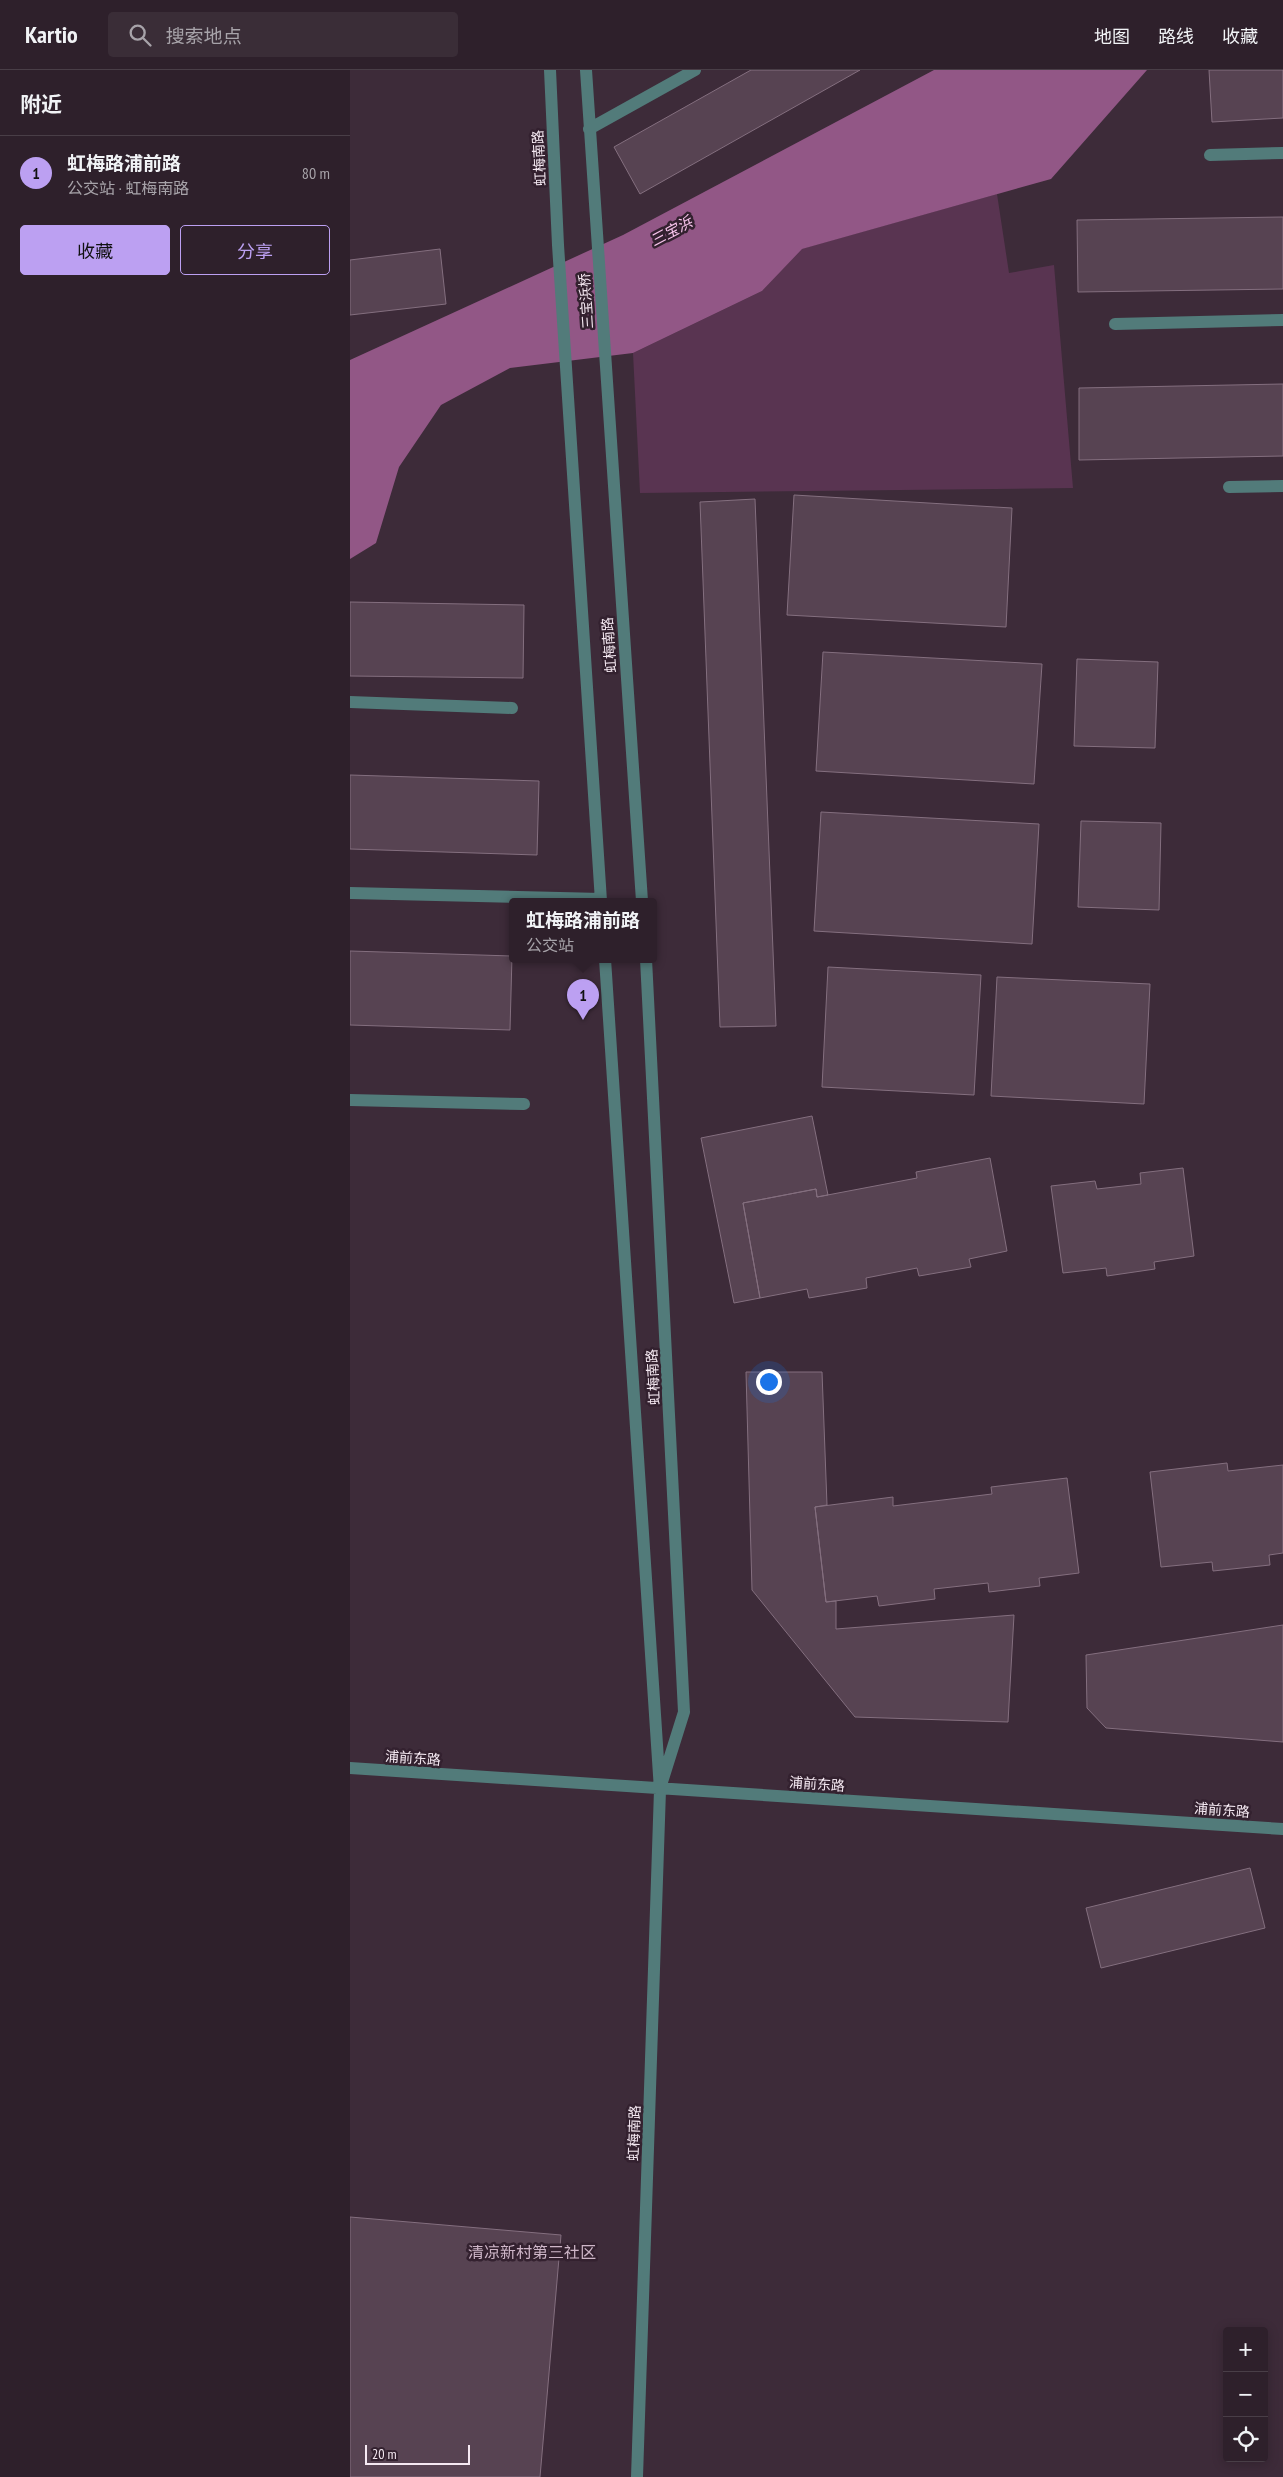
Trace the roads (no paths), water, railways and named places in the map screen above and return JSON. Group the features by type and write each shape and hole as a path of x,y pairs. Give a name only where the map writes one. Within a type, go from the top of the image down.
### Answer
{"street":[{"name":"虹梅南路","path":"550,70 558,245 601,898"},
{"path":"586,70 590,129 695,70"},
{"name":"三宝浜桥","path":"590,129 606,387"},
{"path":"1210,155 1283,153"},
{"path":"1115,324 1283,320"},
{"name":"虹梅南路","path":"606,387 642,898"},
{"path":"1229,487 1283,486"},
{"path":"350,702 512,708"},
{"path":"350,893 529,898"},
{"name":"虹梅南路","path":"605,963 660,1790 637,2477"},
{"name":"虹梅南路","path":"646,963 684,1712 660,1790"},
{"path":"350,1100 524,1104"},
{"name":"浦前东路","path":"350,1768 660,1790 1283,1828"}],"water":[{"name":"三宝浜","path":"934,70 1147,70 1051,179 802,249 762,291 633,353 510,368 441,405 399,467 376,543 350,559 350,360 623,235"}],"place":[{"name":"虹梅路浦前路","path":"583,1020"}],"district":[{"name":"清凉新村第三社区","path":"532,2252"}]}
